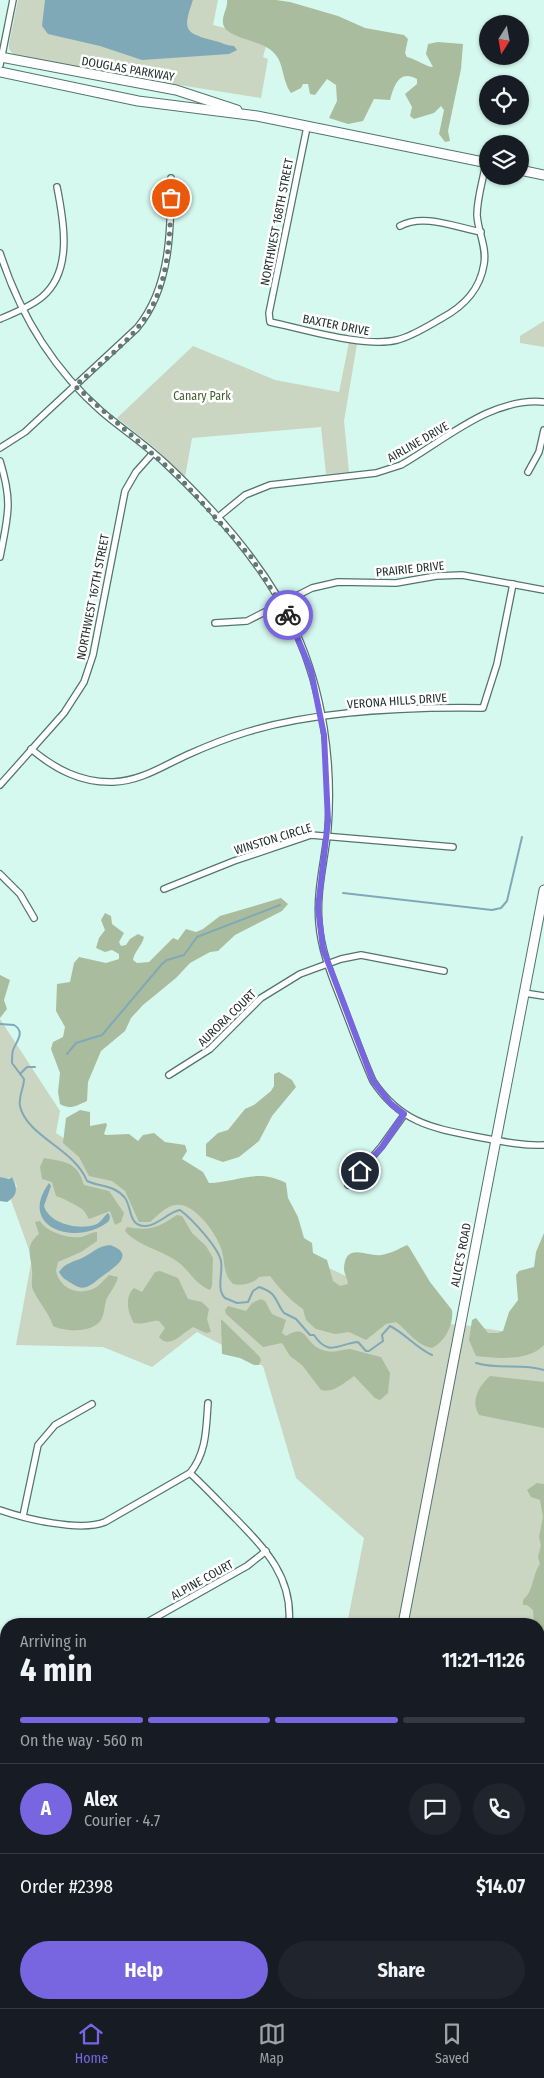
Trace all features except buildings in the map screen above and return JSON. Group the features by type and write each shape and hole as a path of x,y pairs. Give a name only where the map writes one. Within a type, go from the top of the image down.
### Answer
{"main road":[{"name":"DOUGLAS PARKWAY","path":"1,60 176,90 249,115"},
{"name":"DOUGLAS PARKWAY","path":"0,72 138,100 249,115 479,161"},
{"path":"529,172 544,175"},
{"name":"ALICE'S ROAD","path":"404,1618 544,890"}],"street":[{"path":"1,60 13,0"},
{"name":"NORTHWEST 168TH STREET","path":"270,322 269,313 307,127"},
{"path":"0,448 25,432 75,386 137,328 150,309 161,283 167,250 171,178"},
{"path":"400,226 408,221 420,220 481,232 478,207 482,185"},
{"path":"0,319 22,309 47,292 60,270 63,226 57,187"},
{"name":"BAXTER DRIVE","path":"270,322 371,342 398,340 453,312 471,296 482,277 485,262 485,249 481,232"},
{"path":"0,253 22,309 49,355 75,386 102,412 154,452 251,557 282,604 306,657 322,718 328,792 327,836 318,908 321,939 328,964 373,1081 391,1104 404,1114 436,1129 496,1140 544,1145"},
{"name":"AIRLINE DRIVE","path":"217,518 245,495 263,487 287,482 389,470 406,462 491,411 520,402 544,402"},
{"path":"528,472 540,452 544,430"},
{"name":"NORTHWEST 167TH STREET","path":"0,785 70,706 86,676 93,655 125,491 136,472 154,452"},
{"path":"0,461 7,486 9,504 0,557"},
{"name":"PRAIRIE DRIVE","path":"215,623 247,621 312,588 338,582 396,583 448,575 462,575 544,590"},
{"name":"VERONA HILLS DRIVE","path":"31,749 48,763 74,776 92,781 114,782 146,776 198,750 236,735 279,724 395,709 483,708 498,664 513,584"},
{"name":"WINSTON CIRCLE","path":"164,889 234,861 303,838 327,836 453,847"},
{"path":"0,874 20,894 34,918"},
{"name":"AURORA COURT","path":"169,1075 210,1050 250,1008 273,989 300,974 351,956 370,956 444,971"},
{"path":"524,993 544,996"},
{"path":"348,1185 382,1147 404,1114"},
{"path":"0,1510 74,1526 99,1524 190,1473 198,1463 204,1448 208,1403"},
{"path":"23,1516 38,1445 55,1425 92,1404"},
{"path":"190,1473 266,1551 281,1574 286,1588 289,1602 289,1618"},
{"name":"ALPINE COURT","path":"155,1618 247,1566 266,1551"}],"green space":[{"path":"18,0 218,0 213,25 268,39 263,57 268,59 261,98 110,74 13,54 9,49 9,44"},
{"path":"227,0 276,0 290,2 338,16 365,28 404,35 408,39 405,53 407,57 430,67 433,67 426,54 428,44 438,42 463,44 461,69 448,131 450,141 445,142 439,134 444,110 441,106 434,113 414,119 410,116 412,107 405,94 417,84 417,79 411,76 398,80 390,100 374,99 363,121 348,124 329,118 337,101 336,85 327,79 315,95 310,94 308,84 303,84 301,88 291,93 279,60 272,51 260,44 236,36 225,28 223,20"},
{"path":"544,321 544,347 520,343 520,336"},
{"name":"Canary Park","path":"349,342 357,344 344,421 349,472 326,474 321,427 192,438 185,477 155,448 117,418 193,346 275,380 339,392"},
{"path":"281,898 288,904 282,911 235,935 218,951 210,952 190,963 176,978 143,1005 131,1018 125,1031 101,1051 88,1082 87,1101 70,1107 60,1104 58,1092 60,1073 51,1049 53,1042 63,1037 65,1027 56,1011 57,984 70,982 74,963 79,957 106,963 119,959 119,954 112,950 105,952 96,948 99,938 105,930 101,920 105,913 111,916 112,924 124,933 119,942 121,946 126,945 130,939 138,934 144,937 133,960 137,963 149,962 173,938 178,940 186,929 196,932 220,916"},
{"path":"0,975 10,980 4,1000 7,1009 0,1018"},
{"path":"0,1019 60,1111 56,1133 90,1156 446,1323 457,1325 400,1618 348,1618 364,1538 296,1478 263,1366 197,1332 152,1367 103,1347 16,1345 32,1258 11,1200 17,1186 12,1177 6,1179 0,1177"},
{"path":"279,1072 292,1080 296,1087 272,1116 259,1141 239,1157 223,1162 206,1156 206,1144 218,1133 228,1130 245,1109 254,1105 271,1091 274,1086 274,1074"},
{"path":"80,1110 90,1112 90,1126 106,1123 104,1134 106,1135 129,1134 138,1141 143,1135 154,1133 165,1142 185,1145 187,1151 182,1159 203,1172 209,1183 256,1176 286,1183 288,1198 298,1217 304,1238 312,1243 313,1253 327,1260 333,1281 340,1286 348,1284 344,1269 345,1260 348,1255 358,1252 381,1255 407,1245 430,1282 452,1310 452,1321 445,1337 432,1348 421,1344 396,1322 386,1324 366,1340 349,1332 335,1334 316,1329 306,1320 303,1309 285,1294 270,1276 259,1277 247,1284 233,1284 226,1272 222,1251 216,1236 204,1220 190,1208 175,1205 165,1209 150,1222 139,1222 125,1191 112,1181 89,1176 79,1157 63,1143 66,1118"},
{"path":"44,1158 64,1162 74,1167 78,1171 84,1185 109,1191 124,1213 121,1222 115,1225 110,1211 89,1219 82,1209 56,1196 52,1182 42,1179 40,1167"},
{"path":"177,1215 182,1216 192,1233 206,1246 213,1258 212,1286 210,1290 196,1281 178,1262 143,1244 125,1231 127,1227 142,1229 154,1227"},
{"path":"40,1221 52,1231 70,1237 81,1237 97,1232 97,1241 81,1252 58,1262 56,1271 64,1285 79,1291 96,1288 109,1275 118,1277 105,1303 101,1320 92,1327 72,1330 53,1326 34,1292 29,1250 32,1242 39,1234 35,1222"},
{"path":"544,1233 544,1345 530,1354 512,1358 476,1356 469,1340 472,1320 476,1318 488,1333 503,1331 509,1312 518,1300 516,1275 519,1271 534,1267 536,1252"},
{"path":"160,1271 178,1278 188,1299 202,1302 209,1309 207,1319 211,1332 206,1333 193,1327 176,1339 167,1342 159,1337 165,1328 159,1321 134,1323 128,1305 131,1292 134,1288 142,1292 155,1272"},
{"path":"261,1299 265,1301 272,1314 286,1320 282,1333 286,1336 298,1332 305,1335 315,1346 325,1351 333,1352 350,1349 381,1357 390,1373 388,1393 380,1400 375,1398 354,1376 335,1389 321,1390 302,1365 290,1356 282,1343 263,1347 226,1314 225,1310 228,1306 246,1311 252,1303"},
{"path":"221,1319 259,1356 261,1360 259,1365 222,1354"},
{"path":"464,1325 544,1338 544,1618 408,1618"},
{"path":"490,1376 544,1382 544,1428 479,1415 475,1404 477,1394 482,1384"},
{"path":"537,1483 544,1484 544,1618 534,1618 533,1610 527,1605 523,1605 523,1600 531,1588 540,1564 538,1557 541,1545 539,1537 543,1517 540,1500 531,1497 527,1490"}],"water":[{"path":"45,0 193,0 187,24 192,33 234,46 237,50 229,54 142,60 100,46 48,34 42,26"},
{"path":"0,1177 9,1179 12,1177 15,1184 16,1191 14,1197 7,1202 0,1201"},
{"path":"49,1183 51,1186 44,1206 47,1212 58,1221 74,1226 90,1226 100,1222 108,1213 110,1216 109,1221 96,1229 82,1233 68,1233 55,1229 46,1222 40,1212 41,1199"},
{"path":"110,1245 122,1252 121,1260 89,1286 81,1288 61,1276 59,1272 69,1263 86,1256 98,1248"}],"waterway":[{"path":"343,893 492,910 501,908 507,901 522,837"},
{"path":"67,1054 76,1043 102,1035 162,964 167,960 184,955 197,937 280,905"},
{"path":"0,1024 14,1025 18,1028 20,1034 13,1050 12,1063 24,1079 20,1099 20,1106 24,1117 41,1135 72,1160 81,1170 87,1181 112,1188 121,1194 125,1198 131,1216 136,1223 146,1226 151,1225 180,1210 185,1214 204,1234 219,1255 221,1261 221,1290 225,1298 237,1303 248,1302 253,1291 259,1287 265,1289 273,1294 284,1313 296,1319 310,1335 314,1335 319,1342 330,1348 358,1342 366,1351 369,1351 383,1341 382,1335 390,1326 432,1355"},
{"path":"20,1074 27,1067 35,1067"},
{"path":"476,1363 544,1370"}],"way so far":[{"path":"171,198 167,250 161,283 150,309 137,328 75,386 102,412 154,452 179,477 251,557 273,588 288,615"}],"route":[{"path":"288,615 311,671 319,703 328,772 326,852 318,908 323,949 373,1081 391,1104 404,1114 382,1147 360,1171"}]}
